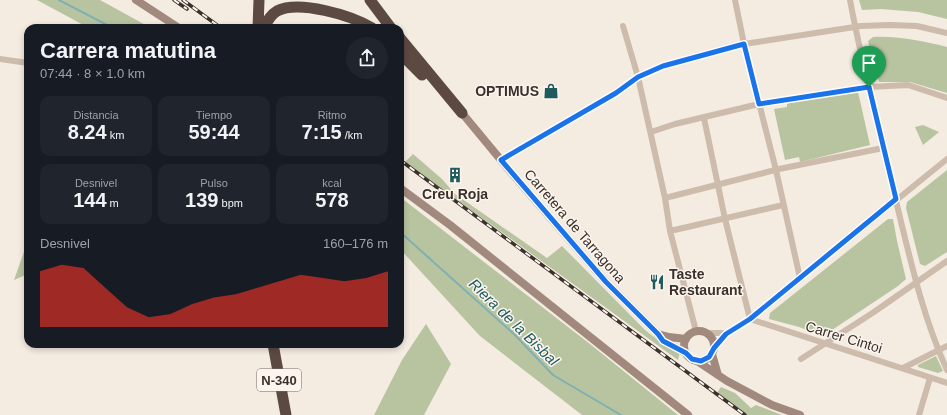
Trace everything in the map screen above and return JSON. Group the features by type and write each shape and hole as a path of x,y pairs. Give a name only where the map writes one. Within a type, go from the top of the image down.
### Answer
{"highway":[{"path":"360,0 379,13"},
{"path":"370,0 389,24"},
{"path":"258,24 259,1"},
{"path":"266,24 272,14 278,10 295,5 321,8 343,14 365,24"},
{"path":"404,43 462,113"},
{"path":"404,56 436,91 462,113"},
{"name":"N-340","path":"274,348 286,415"}],"street":[{"path":"136,0 173,24"},
{"path":"735,0 744,44 776,170 800,278"},
{"path":"850,0 883,148 916,283 938,351 947,371 940,377 930,378 918,415"},
{"path":"501,160 616,93 638,77 663,66 744,44 855,27 890,25 917,26 947,33"},
{"path":"623,26 638,77 665,198 670,231 696,331"},
{"path":"0,59 24,62"},
{"path":"651,132 676,124 759,104 869,87 908,86 947,98"},
{"name":"Carretera de Tarragona","path":"462,113 606,282 658,334 663,341 686,353"},
{"path":"704,118 725,219 750,319"},
{"path":"665,198 776,170 883,148"},
{"path":"697,361 705,360 726,334 750,319 947,159"},
{"path":"404,191 456,230 688,415"},
{"path":"670,231 783,205"},
{"path":"801,360 874,312 947,260"},
{"name":"Carrer Cintoi","path":"750,319 947,383"},
{"path":"726,334 696,331 689,335 684,343 686,353 692,359 727,381 772,405 800,415"},
{"path":"706,333 712,339 718,375"},
{"path":"658,334 686,339"},
{"path":"903,368 947,346"}],"green space":[{"path":"37,0 100,0 144,24 82,24"},
{"path":"859,0 947,0 947,19 918,12 881,9 862,10"},
{"path":"873,37 910,39 947,47 947,93 910,82 879,82 868,41"},
{"path":"858,92 870,145 800,162 799,157 785,160 774,109 787,107 787,102"},
{"path":"923,125 939,132 923,145 915,127"},
{"path":"413,154 442,179 455,194 547,258 562,246 645,330 664,345 680,352 678,360 405,162"},
{"path":"947,170 947,252 925,266 920,264 906,208 907,202"},
{"path":"404,200 590,344 678,415 582,415 480,336 404,253"},
{"path":"888,219 893,219 906,279 898,286 823,336 799,327 769,319 770,313"},
{"path":"24,252 24,276 14,280"},
{"path":"426,324 451,364 424,415 374,415 402,360"},
{"path":"936,356 943,371 938,373 918,367 918,365"},
{"path":"721,387 735,393 751,408 756,405 782,415 747,415 717,393"}],"waterway":[{"name":"Riera de la Bisbal","path":"59,0 105,24"},
{"name":"Riera de la Bisbal","path":"404,236 515,335 553,375 621,415"}],"railway":[{"path":"174,0 187,9"},
{"path":"183,0 216,24"},
{"path":"404,163 745,415"}],"place":[{"name":"OPTIMUS","path":"551,91"},
{"name":"Creu Roja","path":"455,175"},
{"name":"Taste Restaurant","path":"657,282"}],"route":[{"path":"744,44 759,104 869,87 896,199 750,319 726,334 714,348 712,354 705,360 701,361 692,359 686,353 663,341 658,334 606,282 501,160 616,93 638,77 663,66 744,44"}]}
